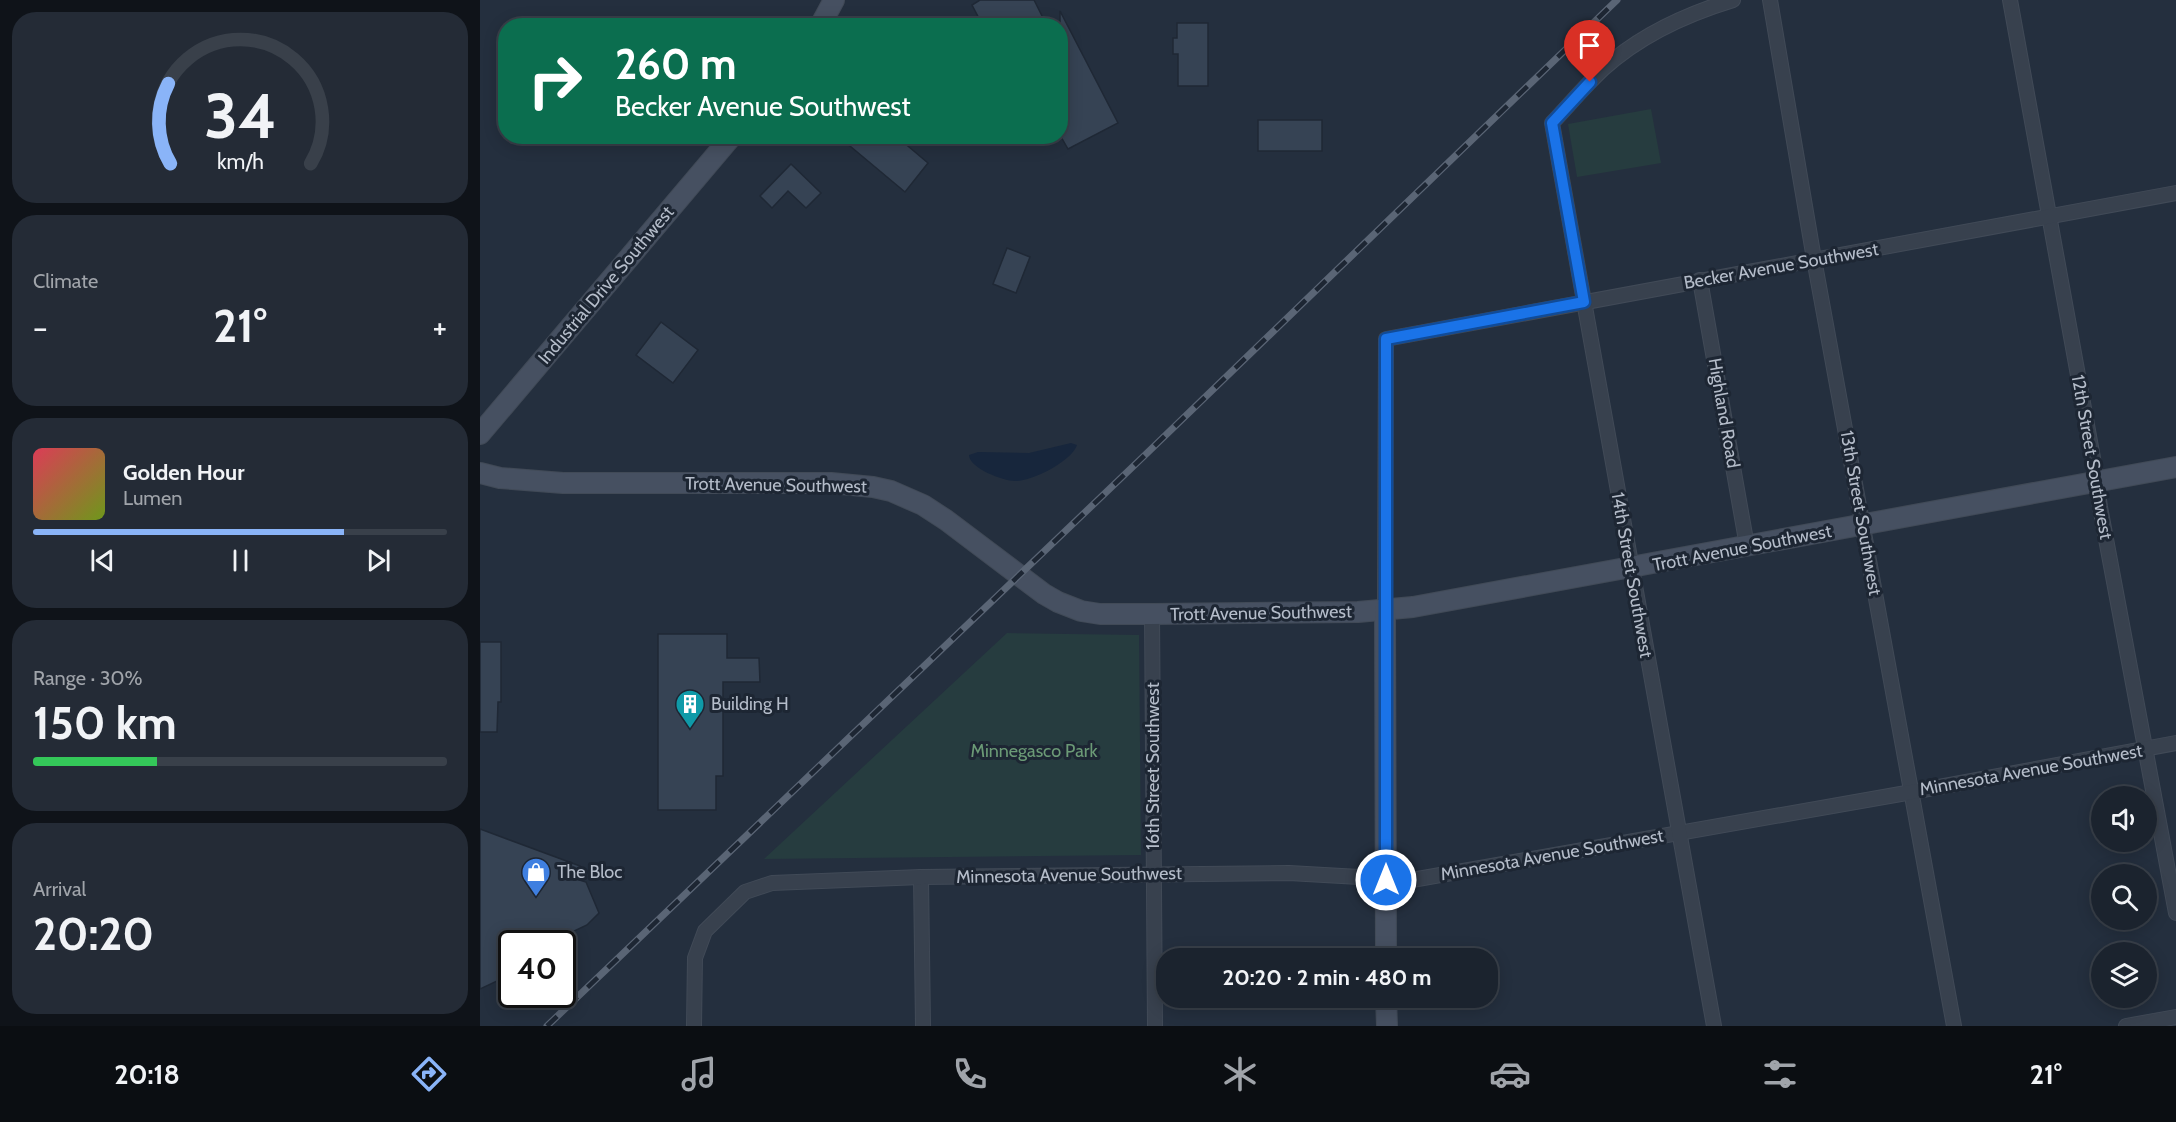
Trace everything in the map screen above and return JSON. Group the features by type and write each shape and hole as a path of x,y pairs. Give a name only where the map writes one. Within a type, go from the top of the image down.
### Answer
{"street":[{"path":"824,18 834,0"},
{"name":"14th Street Southwest","path":"1714,1026 1552,123 1603,69 1652,33 1713,6 1733,0"},
{"name":"13th Street Southwest","path":"1770,0 1814,260 1954,1026"},
{"name":"12th Street Southwest","path":"2010,0 2176,913"},
{"name":"Industrial Drive Southwest","path":"480,434 725,144"},
{"name":"Becker Avenue Southwest","path":"1385,610 1386,339 2176,193"},
{"name":"Highland Road","path":"1700,280 1747,546"},
{"name":"Trott Avenue Southwest","path":"480,473 500,478 563,483 823,483 873,487 891,491 923,505 1058,602 1087,613 1152,614 1358,612 1413,607 2176,467"},
{"path":"1385,610 1386,948"},
{"name":"16th Street Southwest","path":"1152,614 1155,1026"},
{"name":"Minnesota Avenue Southwest","path":"694,1026 695,958 705,931 745,892 772,883 921,877 1288,873 1412,880 2176,743"},
{"path":"921,877 922,1026"},
{"path":"1386,1008 1387,1026"},
{"path":"2126,1026 2176,1017"}],"green space":[{"path":"1651,109 1661,163 1577,177 1568,124"},
{"name":"Minnegasco Park","path":"1007,633 1139,635 1141,855 764,859"}],"water":[{"path":"1071,443 1077,445 1074,451 1059,464 1031,478 1015,481 980,469 970,460 969,455 978,452 1029,453"}],"building":[{"path":"980,0 1034,0 1043,18 979,18 972,5"},
{"path":"1177,23 1208,23 1208,86 1178,86 1178,54 1173,54 1173,38 1177,38"},
{"path":"1068,26 1118,123 1068,149 1065,144 1068,144"},
{"path":"1258,120 1322,120 1322,151 1258,151"},
{"path":"848,144 905,144 928,163 905,192"},
{"path":"791,164 821,193 806,208 788,191 772,208 760,196"},
{"path":"1007,248 1030,257 1016,293 993,284"},
{"path":"661,322 698,350 673,383 636,355"},
{"name":"Building H","path":"658,634 727,634 727,658 759,658 760,682 723,682 723,776 716,776 716,810 658,810"},
{"path":"480,642 501,642 501,702 498,702 497,732 480,732"},
{"name":"The Bloc","path":"480,829 580,866 576,879 586,882 599,913 587,925 576,930 498,930 498,981 480,989"}],"railway":[{"path":"547,1026 1617,0"}],"place":[{"name":"Building H","path":"690,730"},
{"name":"The Bloc","path":"536,898"}],"route":[{"path":"1386,880 1386,339 1584,302 1552,123 1590,82"}]}
